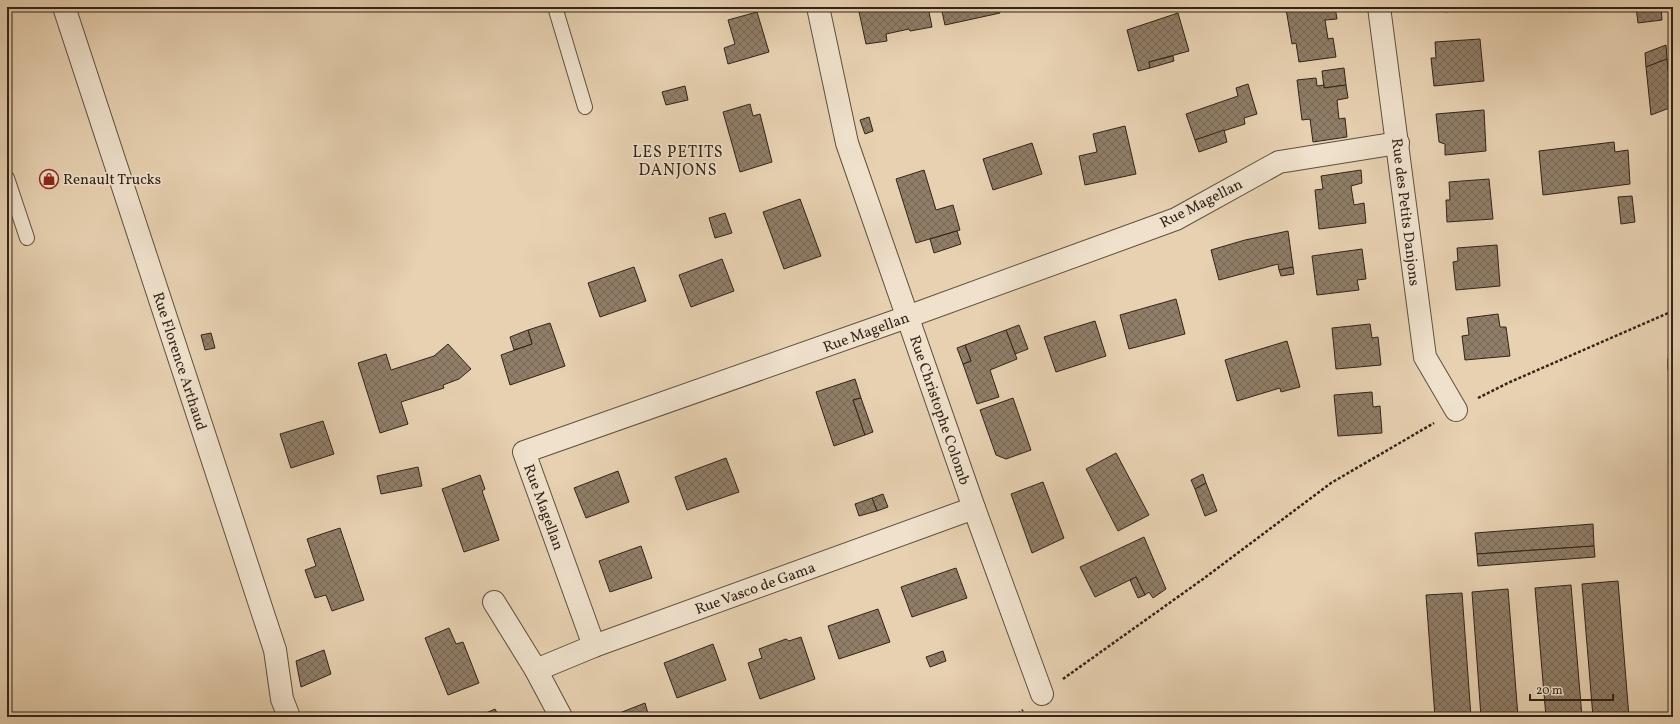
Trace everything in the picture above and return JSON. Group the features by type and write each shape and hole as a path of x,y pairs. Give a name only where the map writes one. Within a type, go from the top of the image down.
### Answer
{"street":[{"name":"Rue Florence Arthaud","path":"64,7 275,650 282,699 289,717"},
{"name":"Rue Christophe Colomb","path":"818,7 847,142 974,508 1042,694"},
{"name":"Rue des Petits Danjons","path":"1379,7 1425,357 1456,410"},
{"name":"Rue Magellan","path":"594,646 524,452 907,317 1176,219 1279,162 1398,143"},
{"name":"Rue Vasco de Gama","path":"536,670 594,646 974,508"},
{"path":"494,602 536,670 561,717"}],"lane":[{"path":"555,7 585,107"},
{"path":"7,178 27,238"}],"path":[{"path":"1014,717 1042,694 1202,579 1331,483 1456,410 1510,382 1673,312"}],"building":[{"path":"858,7 928,7 932,27 910,31 909,29 886,34 887,41 866,44"},
{"path":"941,7 999,7 1000,13 945,25"},
{"path":"1289,7 1335,7 1337,19 1325,20 1328,39 1333,38 1336,57 1299,62 1296,43 1292,44 1286,9 1289,9"},
{"path":"1444,7 1484,7 1445,12"},
{"path":"1636,7 1661,7 1662,20 1638,23"},
{"path":"757,12 769,52 728,64 724,48 735,44 728,20"},
{"path":"1178,13 1189,51 1149,62 1150,68 1138,71 1127,30"},
{"path":"1480,39 1484,81 1434,86 1431,58 1436,58 1435,42"},
{"path":"1666,45 1667,59 1646,67 1645,53"},
{"path":"1173,56 1174,61 1150,68 1149,62"},
{"path":"1667,59 1672,107 1651,115 1646,67"},
{"path":"1344,68 1346,85 1324,88 1322,71"},
{"path":"1316,78 1317,86 1324,85 1324,88 1346,85 1348,98 1337,100 1339,119 1345,118 1347,137 1313,142 1310,119 1302,120 1297,80"},
{"path":"1248,84 1257,114 1244,118 1245,124 1195,140 1186,114 1238,96 1236,88"},
{"path":"685,86 688,100 666,105 662,92"},
{"path":"750,104 753,116 760,114 772,162 740,172 723,112"},
{"path":"1484,110 1486,151 1445,155 1445,144 1439,142 1436,114"},
{"path":"869,117 873,131 865,134 860,120"},
{"path":"1125,126 1136,174 1085,185 1079,156 1097,152 1093,134"},
{"path":"1224,130 1227,142 1199,152 1195,140"},
{"path":"1614,142 1615,152 1628,150 1630,184 1543,195 1539,151"},
{"path":"1032,143 1042,174 993,190 983,159"},
{"path":"924,170 936,210 953,205 960,230 916,243 896,179"},
{"path":"1361,170 1362,183 1351,186 1354,205 1364,203 1366,223 1319,229 1315,190 1323,189 1321,176"},
{"path":"1489,179 1493,219 1447,222 1446,200 1450,200 1449,182"},
{"path":"1632,196 1635,222 1621,224 1618,197"},
{"path":"800,199 821,256 784,269 763,212"},
{"path":"725,213 732,233 715,238 709,218"},
{"path":"957,231 961,244 934,253 930,239"},
{"path":"1288,231 1293,267 1279,270 1278,264 1219,280 1211,250 1245,240"},
{"path":"1497,245 1500,286 1456,290 1453,262 1458,261 1457,248"},
{"path":"1362,249 1366,279 1357,280 1359,290 1317,295 1312,256"},
{"path":"722,259 734,291 691,307 679,275"},
{"path":"634,267 646,301 600,317 588,283"},
{"path":"1293,267 1294,274 1281,276 1279,270"},
{"path":"1176,299 1185,334 1129,349 1120,315"},
{"path":"1498,314 1500,327 1506,327 1510,356 1465,360 1462,336 1469,335 1467,318"},
{"path":"1095,321 1106,356 1056,372 1044,337"},
{"path":"550,323 565,366 510,385 501,355 532,344 528,330"},
{"path":"1370,324 1372,338 1378,337 1381,365 1336,369 1332,328"},
{"path":"1019,325 1028,349 1015,354 1006,330"},
{"path":"528,330 532,344 514,350 510,337"},
{"path":"1006,330 1017,359 990,370 999,397 977,404 963,364 971,361 965,345"},
{"path":"211,333 215,348 205,350 201,335"},
{"path":"1287,341 1300,387 1281,392 1280,388 1237,401 1225,360"},
{"path":"448,344 471,369 459,379 443,385 444,388 401,402 408,424 380,433 358,363 386,354 391,370 434,356"},
{"path":"965,345 971,361 963,364 957,348"},
{"path":"1668,359 1673,359 1673,367 1668,367"},
{"path":"1668,367 1673,367 1673,388 1670,388"},
{"path":"855,379 861,398 853,400 865,435 834,446 816,392"},
{"path":"1670,388 1673,388 1673,396 1670,396"},
{"path":"1372,392 1373,407 1380,406 1382,433 1338,436 1334,395"},
{"path":"861,398 873,432 865,435 853,400"},
{"path":"1013,398 1031,450 1006,459 996,455 980,410"},
{"path":"323,421 334,454 291,468 280,434"},
{"path":"1116,453 1149,515 1118,531 1086,469"},
{"path":"726,458 739,492 687,510 675,477"},
{"path":"418,467 422,486 381,494 377,476"},
{"path":"618,471 629,502 586,518 574,488"},
{"path":"1203,474 1206,483 1195,489 1191,480"},
{"path":"480,475 485,489 482,491 499,540 464,552 442,489"},
{"path":"1043,482 1064,538 1032,553 1011,494"},
{"path":"1206,483 1217,511 1205,516 1195,489"},
{"path":"883,494 888,507 877,511 872,498"},
{"path":"872,498 877,511 859,516 855,504"},
{"path":"1593,524 1594,546 1477,554 1475,533"},
{"path":"340,528 364,600 332,611 326,595 315,598 305,570 316,566 307,539"},
{"path":"1144,537 1166,589 1153,598 1149,592 1145,595 1136,577 1095,597 1080,567"},
{"path":"641,546 652,578 610,592 599,561"},
{"path":"1594,546 1595,557 1478,566 1477,554"},
{"path":"956,568 967,598 912,617 901,587"},
{"path":"1136,577 1145,595 1138,598 1130,580"},
{"path":"1618,581 1629,717 1593,717 1582,584"},
{"path":"1571,585 1582,717 1546,717 1535,588"},
{"path":"1508,589 1518,717 1481,717 1472,592"},
{"path":"1462,593 1471,717 1435,717 1426,595"},
{"path":"878,609 890,642 839,659 828,626"},
{"path":"449,628 456,644 463,642 479,683 448,695 425,638"},
{"path":"801,637 815,679 760,699 748,663 762,658 759,649 786,639 789,641"},
{"path":"713,644 726,680 677,698 664,663"},
{"path":"324,650 331,674 301,687 296,661"},
{"path":"943,651 946,661 930,667 926,657"},
{"path":"645,703 649,717 623,717 622,712"},
{"path":"495,709 499,717 477,717"}],"place":[{"name":"Renault Trucks","path":"49,179"}],"district":[{"name":"LES PETITS DANJONS","path":"678,160"}]}
